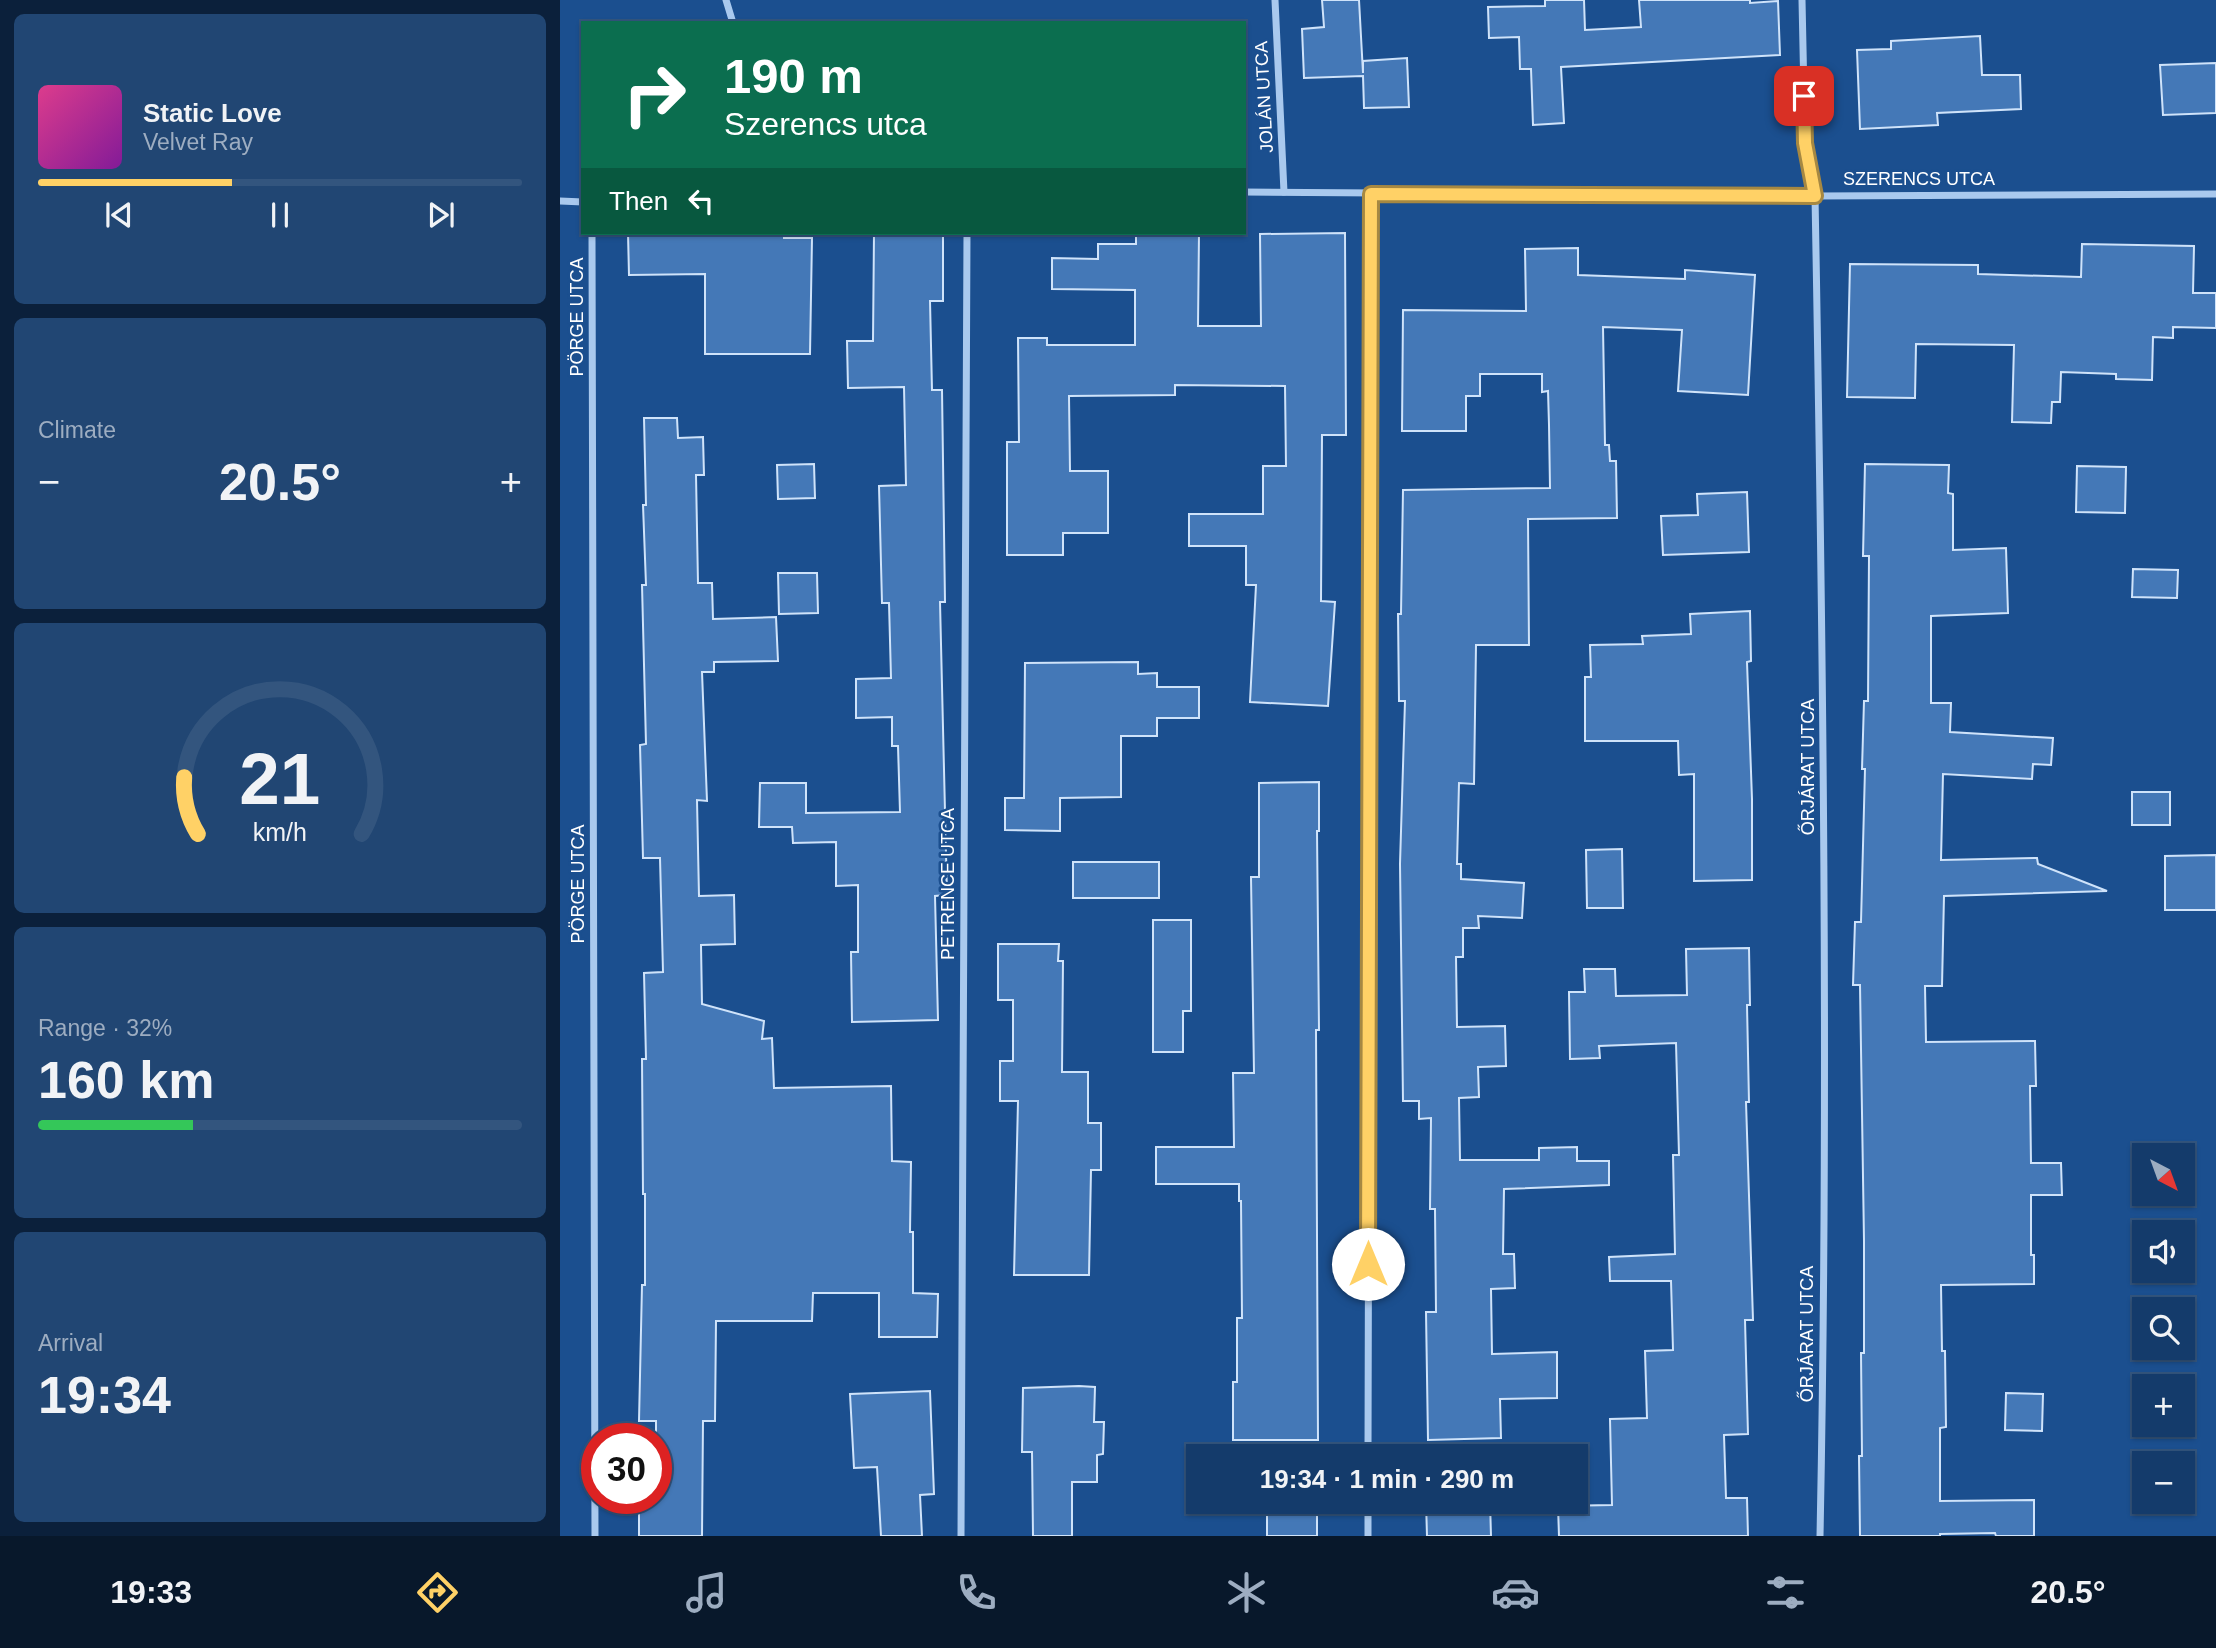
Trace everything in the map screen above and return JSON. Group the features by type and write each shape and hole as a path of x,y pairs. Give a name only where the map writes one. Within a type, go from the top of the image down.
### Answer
{"street":[{"path":"726,0 732,21"},
{"name":"JOLÁN UTCA","path":"1275,0 1284,192"},
{"name":"ŐRJÁRAT UTCA","path":"1802,0 1805,143 1815,196 1824,652 1823,1374 1820,1536"},
{"name":"SZERENCS UTCA","path":"1246,192 1815,196 2216,194"},
{"path":"1368,1444 1371,194"},
{"path":"560,201 581,202"},
{"name":"PÖRGE UTCA","path":"593,235 595,1536"},
{"name":"PETRENCE UTCA","path":"961,1536 967,235"},
{"path":"1368,1514 1368,1536"}],"building":[{"path":"1322,0 1359,0 1363,73 1363,61 1407,58 1409,107 1364,108 1363,76 1304,78 1302,29 1324,27"},
{"path":"1545,0 1584,0 1585,30 1641,27 1639,0 1750,0 1750,3 1778,1 1780,55 1561,67 1564,123 1533,125 1531,69 1520,69 1519,37 1489,38 1488,7 1545,6"},
{"path":"1980,36 1982,75 2020,75 2021,109 1937,113 1938,125 1860,129 1857,50 1891,49 1891,41"},
{"path":"2216,63 2216,113 2163,115 2160,65"},
{"path":"1345,233 1346,435 1322,435 1321,601 1335,602 1328,706 1250,702 1256,585 1246,585 1246,546 1189,546 1189,514 1263,514 1263,466 1286,466 1285,386 1175,385 1175,395 1069,396 1070,471 1108,471 1108,533 1063,533 1063,555 1007,555 1007,442 1019,442 1018,338 1047,338 1047,345 1135,345 1135,290 1052,289 1052,258 1098,259 1098,244 1136,244 1136,235 1199,235 1198,326 1261,326 1260,234"},
{"path":"628,235 784,235 784,238 812,238 810,354 705,354 705,274 629,275"},
{"path":"874,235 943,235 943,301 930,301 932,390 942,390 945,602 940,602 947,895 935,896 938,1020 852,1022 851,952 858,952 858,885 836,886 836,842 793,843 792,827 759,827 760,783 806,783 806,813 900,812 898,746 892,746 892,717 856,718 856,679 891,678 889,603 882,603 879,486 906,485 904,387 848,388 847,341 873,341"},
{"path":"2082,244 2194,246 2193,293 2216,293 2216,328 2173,327 2173,338 2153,337 2152,380 2116,379 2116,374 2061,372 2060,402 2052,402 2051,423 2012,422 2014,345 1916,344 1915,398 1847,397 1850,264 1978,265 1978,274 2081,277"},
{"path":"1578,248 1578,275 1685,279 1685,270 1755,275 1748,395 1678,391 1682,330 1603,327 1605,445 1609,445 1610,461 1616,461 1617,518 1528,519 1529,645 1476,645 1474,784 1459,783 1457,864 1461,864 1461,879 1524,883 1522,918 1478,916 1479,928 1463,928 1463,957 1456,957 1457,1027 1505,1026 1506,1066 1478,1067 1479,1097 1459,1098 1460,1160 1539,1160 1539,1148 1577,1147 1577,1161 1609,1161 1609,1185 1504,1189 1503,1254 1514,1254 1515,1288 1491,1289 1492,1354 1557,1352 1557,1398 1500,1399 1501,1438 1428,1440 1426,1312 1436,1312 1435,1209 1430,1209 1431,1118 1419,1119 1419,1101 1403,1101 1400,864 1405,701 1399,701 1398,614 1401,614 1403,490 1550,488 1549,425 1548,391 1542,392 1542,374 1480,374 1480,396 1466,396 1466,431 1402,431 1403,310 1526,311 1525,249"},
{"path":"644,418 677,418 678,438 703,437 704,475 696,475 698,583 712,583 713,619 776,617 778,661 714,662 714,672 702,672 707,801 697,800 699,896 734,895 735,944 701,945 702,1004 764,1021 762,1039 772,1038 774,1088 891,1086 892,1161 911,1162 913,1293 938,1294 937,1337 879,1337 879,1293 813,1293 812,1321 716,1321 715,1421 703,1421 702,1536 639,1536 639,1514 672,1514 672,1423 639,1421 642,1285 645,1285 642,1059 646,1059 644,973 663,972 660,858 643,858 640,745 646,744 642,585 646,585 643,505 646,505"},
{"path":"814,464 815,498 778,499 777,465"},
{"path":"1865,464 1949,465 1948,493 1953,494 1953,550 2006,548 2008,613 1931,616 1931,703 1951,703 1950,732 2053,738 2051,765 2033,764 2032,779 1943,774 1941,860 2037,858 2038,864 2107,891 1944,896 1942,986 1925,986 1926,1042 2035,1041 2036,1086 2030,1086 2031,1163 2061,1163 2062,1195 2031,1195 2034,1284 1941,1285 1946,1427 1940,1428 1940,1501 2034,1500 2034,1536 1996,1536 1995,1533 1860,1536 1864,1241 1860,985 1853,985 1855,922 1861,922 1864,701 1868,701 1869,556 1863,556"},
{"path":"2077,466 2126,467 2125,513 2076,512"},
{"path":"1747,492 1749,552 1663,555 1661,516 1698,515 1697,494"},
{"path":"2133,569 2178,570 2177,598 2132,597"},
{"path":"778,573 817,573 818,613 779,614"},
{"path":"1750,611 1751,661 1747,662 1752,880 1694,881 1694,774 1679,775 1678,741 1585,741 1585,677 1591,677 1590,645 1643,644 1642,636 1691,634 1690,614"},
{"path":"1138,662 1138,674 1157,673 1157,687 1199,687 1199,718 1157,718 1157,736 1121,736 1121,797 1060,798 1060,831 1005,830 1005,798 1024,798 1025,663"},
{"path":"1319,782 1319,1030 1316,1030 1318,1440 1233,1440 1237,1318 1242,1318 1239,1184 1156,1184 1156,1147 1234,1147 1233,1073 1254,1073 1251,877 1259,877 1259,783"},
{"path":"2132,792 2170,792 2170,825 2132,825"},
{"path":"1622,849 1623,908 1587,908 1586,850"},
{"path":"2216,855 2216,910 2165,910 2165,856"},
{"path":"1073,862 1159,862 1159,898 1073,898"},
{"path":"1153,920 1191,920 1191,1011 1183,1011 1183,1052 1153,1052"},
{"path":"998,944 1059,944 1058,961 1063,961 1062,1072 1088,1072 1088,1123 1101,1123 1101,1170 1091,1170 1089,1275 1014,1275 1018,1101 1000,1101 1000,1061 1013,1061 1013,1000 998,1000"},
{"path":"1749,948 1749,1102 1746,1102 1753,1320 1745,1320 1748,1434 1724,1435 1726,1498 1747,1498 1748,1536 1559,1536 1558,1514 1588,1514 1588,1505 1612,1505 1610,1419 1647,1418 1645,1351 1673,1350 1671,1281 1610,1281 1609,1257 1675,1254 1673,1155 1679,1155 1676,1043 1599,1046 1600,1058 1570,1059 1569,992 1585,992 1584,969 1615,969 1616,996 1687,995 1686,949"},
{"path":"1095,1387 1094,1422 1104,1422 1103,1454 1097,1455 1097,1482 1072,1482 1072,1536 1033,1536 1032,1452 1022,1452 1023,1388"},
{"path":"930,1391 934,1494 920,1495 922,1536 881,1536 877,1467 854,1468 850,1394"},
{"path":"2006,1393 2043,1394 2042,1431 2005,1430"},
{"path":"1267,1514 1317,1514 1317,1536 1267,1536"},
{"path":"1426,1514 1490,1514 1491,1536 1427,1536"}],"route":[{"path":"1368,1264 1371,194 1815,196 1805,143 1804,96"}]}
